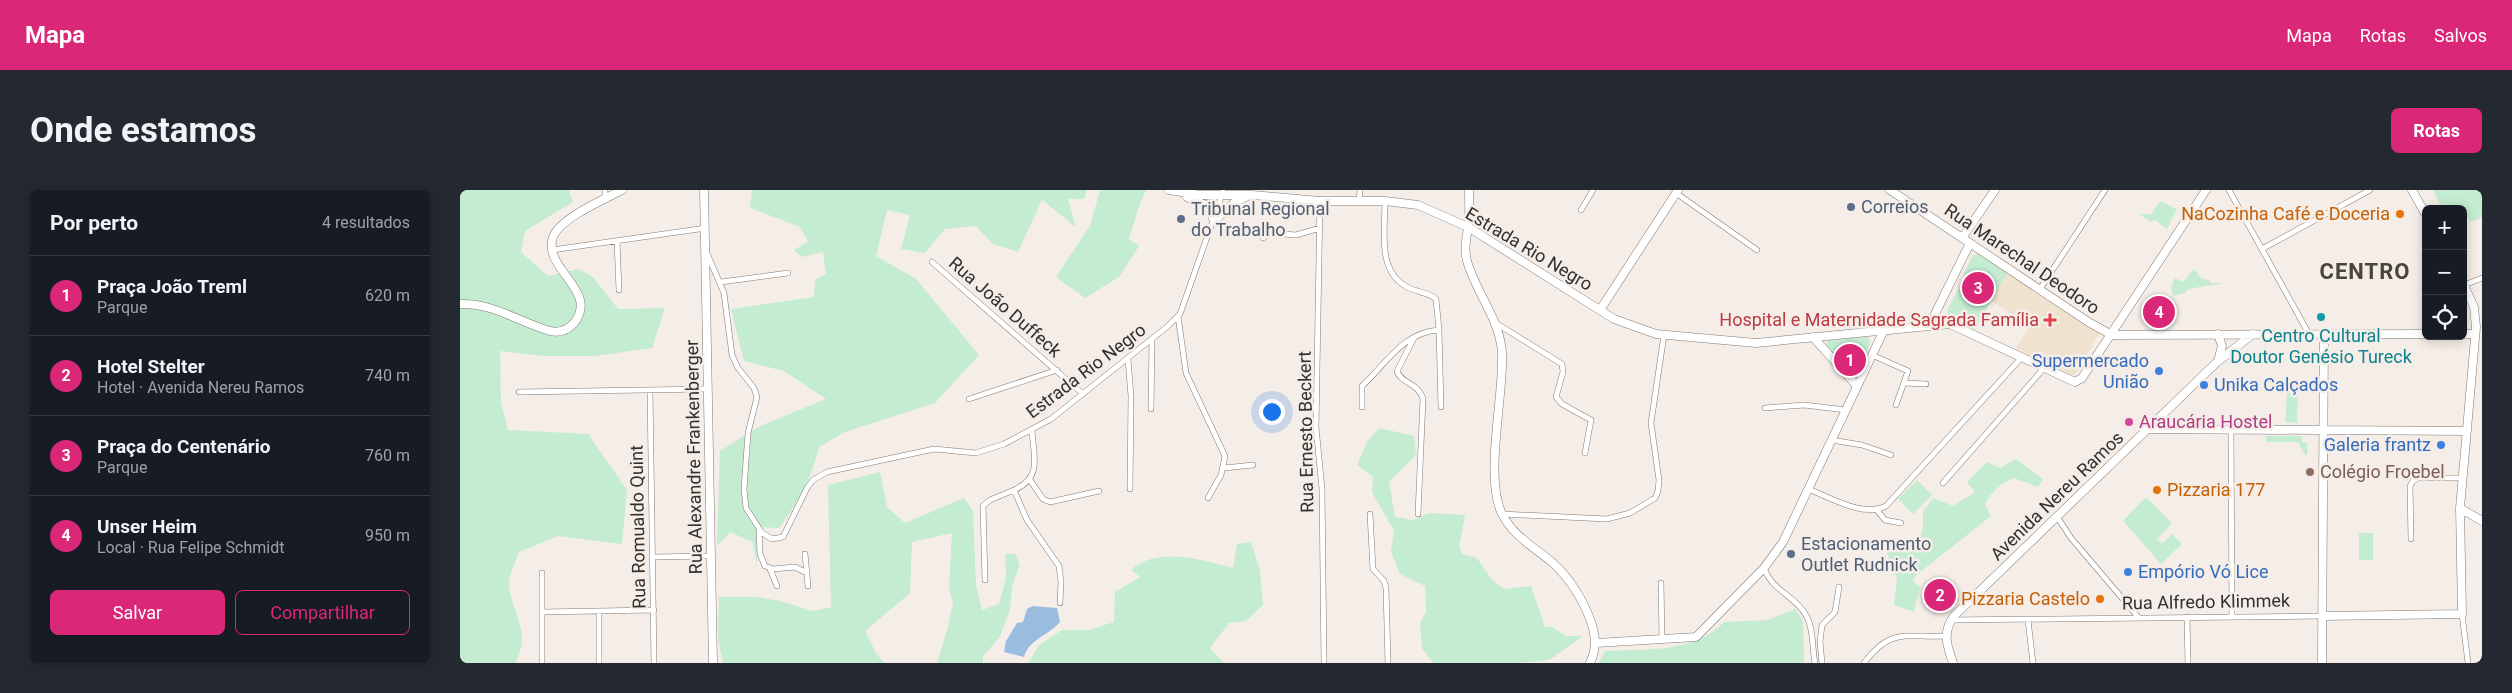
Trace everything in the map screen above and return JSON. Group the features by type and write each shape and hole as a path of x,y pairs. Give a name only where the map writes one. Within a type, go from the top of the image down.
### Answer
{"street":[{"path":"605,190 606,199"},
{"path":"460,304 485,305 502,310 550,331 557,332 568,329 578,316 581,301 552,250 554,235 561,225 622,190"},
{"path":"704,190 706,201 706,250 721,282 732,355 738,368 754,388 757,397 748,433 744,489 746,508 759,528 760,554 763,563 770,568 777,586"},
{"path":"706,201 709,190"},
{"path":"1170,190 1190,194 1223,194"},
{"path":"1170,190 1208,206 1214,220 1235,202 1251,192"},
{"path":"1210,190 1223,194"},
{"path":"1358,201 1360,190"},
{"path":"1469,190 1468,227 1465,243 1466,259 1494,322 1502,355 1495,487 1502,514 1516,536 1554,564 1570,581 1585,607 1596,643 1590,663"},
{"path":"1581,210 1593,190"},
{"name":"Rua Marechal Deodoro","path":"1890,190 2112,335"},
{"path":"1962,238 1995,190"},
{"path":"2040,289 2105,190"},
{"path":"2112,335 2206,190"},
{"path":"2229,190 2309,334"},
{"path":"2262,249 2370,190"},
{"path":"2412,190 2422,208"},
{"name":"Estrada Rio Negro","path":"759,528 772,539 783,536 807,488 813,480 827,472 934,449 984,452 1032,431 1051,419 1178,316 1184,306 1223,194 1251,192 1320,201 1385,201 1418,205 1468,227 1600,310 1631,327 1664,335 1749,343 1813,338 1930,324 1955,326 2072,381 2078,381 2112,335"},
{"path":"1600,310 1677,192 1757,250"},
{"name":"Rua Ernesto Beckert","path":"1320,201 1316,426 1322,489 1324,663"},
{"path":"1385,201 1386,252 1389,271 1396,280 1408,288 1436,298 1439,330 1441,407"},
{"path":"552,250 706,228"},
{"path":"1263,238 1272,233 1296,235 1320,228"},
{"path":"617,241 619,290"},
{"path":"1930,324 1970,243"},
{"name":"Rua Alexandre Frankenberger","path":"706,250 713,663"},
{"name":"Rua João Duffeck","path":"932,262 1083,394"},
{"path":"721,282 788,273"},
{"path":"2467,283 2482,278"},
{"path":"2467,291 2474,307 2475,334 2460,508 2462,614 2468,663"},
{"path":"1178,316 1184,367 1196,399 1223,450 1224,468 1208,498"},
{"path":"1494,322 1562,364 1563,372 1556,397 1562,404 1591,420 1585,453"},
{"path":"1362,407 1362,386 1392,355 1416,335 1439,330"},
{"path":"1596,643 1692,638 1701,633 1764,568 1779,548 1884,330"},
{"path":"2218,334 2222,352 2218,362"},
{"name":"Avenida Nereu Ramos","path":"1950,620 2218,362 2253,334"},
{"path":"2322,663 2325,430 2324,334"},
{"path":"2112,335 2422,334"},
{"path":"2467,334 2475,334"},
{"path":"1416,335 1396,371 1400,377 1416,386 1423,399 1418,514"},
{"path":"1502,514 1607,519 1630,513 1655,498 1659,480 1651,423 1664,335"},
{"path":"1813,338 1857,386"},
{"path":"1152,339 1152,409"},
{"path":"1872,355 1906,370 1908,373 1896,405"},
{"path":"1808,489 1857,507 1876,510 1891,502 2022,356"},
{"path":"1128,358 1131,396 1130,489"},
{"path":"1943,483 2045,367"},
{"path":"969,399 1057,370"},
{"path":"1905,383 1926,384"},
{"path":"519,392 708,389"},
{"name":"Rua Romualdo Quint","path":"650,390 654,663"},
{"path":"1765,408 1811,405 1846,410"},
{"path":"2148,429 2467,431"},
{"path":"2231,430 2232,617"},
{"path":"985,580 983,506 990,500 1014,490 1030,480 1034,466 1032,431"},
{"path":"1831,440 1862,445 1891,454"},
{"path":"1224,468 1253,465"},
{"path":"2411,539 2410,486 2413,481 2418,478 2463,478"},
{"path":"1030,480 1043,500 1050,502 1099,491"},
{"path":"1014,490 1027,520 1059,566 1061,582 1060,602"},
{"path":"2460,508 2482,521"},
{"path":"1876,510 1885,520 1901,523"},
{"path":"1370,514 1373,569 1384,582 1386,588 1388,663"},
{"path":"2058,518 2071,538 2139,618"},
{"path":"805,554 808,586"},
{"path":"653,557 711,556"},
{"path":"770,568 795,568 807,573"},
{"path":"1764,568 1773,585 1794,601 1807,616 1815,663"},
{"path":"542,572 542,663"},
{"path":"1661,583 1662,640"},
{"path":"1822,663 1820,642 1822,625 1835,612 1839,587"},
{"path":"542,612 654,610"},
{"path":"599,611 599,663"},
{"name":"Rua Alfredo Klimmek","path":"1950,620 2462,614"},
{"path":"2187,618 2188,663"},
{"path":"1950,620 1946,636 1953,663"},
{"path":"2028,620 2033,663"},
{"path":"1864,663 1877,647 1892,637 1946,636"}],"shaded area":[{"name":"Hospital e Maternidade Sagrada Família","path":"2007,273 2100,333 2074,376 2016,348 2030,326 1990,300"}],"green space":[{"path":"460,190 569,190 573,202 525,231 521,252 548,276 578,269 593,277 618,309 665,308 652,348 594,356 544,356 500,351 501,403 508,430 588,434 627,490 622,544 558,536 519,552 510,574 509,583 511,597 522,633 520,652 515,663 460,663"},
{"path":"752,190 1087,190 1084,199 1068,199 1076,227 1042,200 1018,252 993,244 976,226 945,229 925,253 901,249 910,215 887,210 876,256 916,279 979,355 935,403 845,432 819,447 804,490 779,528 758,527 757,566 753,542 730,532 717,546 720,451 758,427 826,399 784,371 744,361 731,309 814,297 815,280 826,273 823,252 802,257 794,250 808,242 800,227 750,208"},
{"path":"1100,190 1146,190 1129,239 1139,246 1119,277 1085,298 1056,277 1090,226"},
{"path":"2433,190 2481,190 2482,217 2470,222 2467,217 2467,205 2440,205"},
{"path":"2160,201 2177,209 2167,229 2155,220 2151,222 2139,214 2151,214"},
{"path":"1979,254 2007,273 1974,330 1948,317 1947,311 1965,277 1964,273 1973,255"},
{"path":"2194,269 2201,278 2209,280 2210,283 2225,283 2188,289 2185,293 2173,296 2171,287 2175,278 2183,282"},
{"path":"1866,337 1870,340 1870,345 1857,374 1853,375 1825,346 1829,340"},
{"path":"2288,383 2298,384 2297,423 2285,422"},
{"path":"1379,428 1414,436 1416,455 1389,482 1395,517 1413,520 1429,513 1465,515 1459,547 1462,554 1477,558 1492,580 1504,589 1531,586 1545,627 1552,627 1566,636 1583,636 1549,660 1516,663 1433,663 1422,648 1420,623 1426,612 1425,586 1400,574 1391,552 1394,531 1372,492 1373,477 1357,465 1367,442"},
{"path":"2266,436 2302,436 2302,442 2307,443 2307,455 2305,455 2298,442 2266,442"},
{"path":"2016,459 2043,479 2038,487 2014,478 1997,488 1985,504 1991,516 1915,576 1913,582 1920,586 1914,612 1894,605 1897,579 1886,551 1892,544 1917,547 1923,529 1923,511 1933,498 1953,506 1975,492 1967,482 1987,462 2000,468"},
{"path":"880,472 887,507 905,523 964,498 973,511 976,585 982,610 999,604 1006,578 1005,554 1015,554 1020,565 1012,586 1010,609 1000,637 983,656 983,663 937,663 953,603 949,588 952,533 912,542 910,593 865,631 877,655 885,663 723,663 718,639 719,597 756,597 780,601 813,611 831,607 828,485"},
{"path":"1917,480 1932,495 1913,514 1898,499"},
{"path":"2146,497 2172,523 2157,539 2162,544 2172,534 2182,544 2161,564 2123,521"},
{"path":"2359,533 2373,533 2373,560 2359,560"},
{"path":"1251,542 1260,570 1263,605 1246,621 1229,623 1210,648 1224,663 1028,663 1039,645 1062,630 1089,630 1114,622 1115,592 1140,577 1131,570 1142,563 1154,558 1180,557 1233,568 1237,544"},
{"path":"1795,609 1803,621 1804,661 1800,663 1599,663 1605,651 1653,649 1684,644 1712,632 1724,622 1768,620"}],"water":[{"path":"1033,606 1057,608 1060,622 1034,642 1026,651 1024,657 1004,652 1006,641 1017,623 1023,622 1027,609"}],"place":[{"name":"Correios","path":"1851,207"},
{"name":"NaCozinha Café e Doceria","path":"2400,214"},
{"name":"Tribunal Regional do Trabalho","path":"1181,219"},
{"name":"Praça do Centenário","path":"1978,288"},
{"name":"Unser Heim","path":"2159,312"},
{"name":"Centro Cultural Doutor Genésio Tureck","path":"2321,317"},
{"name":"Hospital e Maternidade Sagrada Família","path":"2050,320"},
{"name":"Praça João Treml","path":"1850,360"},
{"name":"Supermercado União","path":"2159,371"},
{"name":"Unika Calçados","path":"2204,385"},
{"name":"Araucária Hostel","path":"2129,422"},
{"name":"Galeria frantz","path":"2441,445"},
{"name":"Colégio Froebel","path":"2310,472"},
{"name":"Pizzaria 177","path":"2157,490"},
{"name":"Estacionamento Outlet Rudnick","path":"1791,554"},
{"name":"Empório Vó Lice","path":"2128,572"},
{"name":"Hotel Stelter","path":"1940,595"},
{"name":"Pizzaria Castelo","path":"2100,599"}],"district":[{"name":"CENTRO","path":"2365,271"}]}
